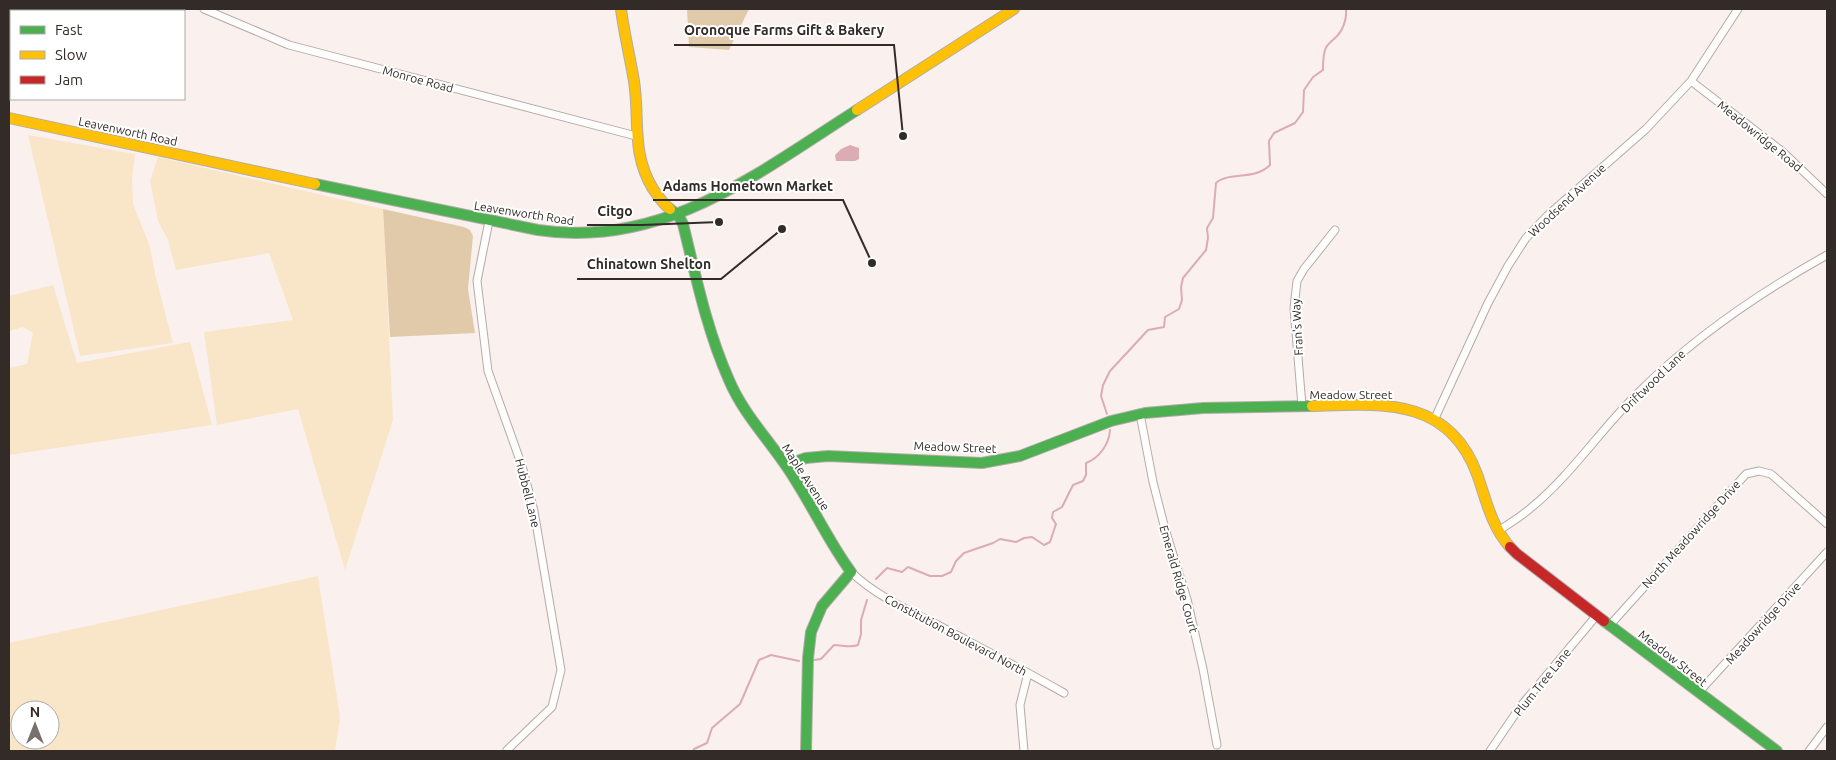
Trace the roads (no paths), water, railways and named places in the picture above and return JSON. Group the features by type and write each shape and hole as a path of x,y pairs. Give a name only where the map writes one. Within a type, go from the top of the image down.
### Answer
{"main road":[{"path":"621,9 624,35 634,82 636,136 644,174 663,204 678,215"},
{"name":"Leavenworth Road","path":"9,118 488,221 560,233 596,233 633,228 678,215 750,178 1014,9"},
{"name":"Maple Avenue","path":"678,215 683,224 698,289 724,371 735,395 786,465 830,543 850,572"},
{"name":"Meadow Street","path":"786,465 806,458 853,455 1000,462 1032,453 1087,429 1114,420 1140,414 1184,408 1302,406 1397,406 1411,408 1435,418 1453,433 1464,446 1472,460 1489,513 1498,531 1518,554 1698,693 1777,751"},
{"path":"806,751 808,658 811,632 822,606 850,572"}],"street":[{"name":"Monroe Road","path":"204,9 289,45 636,136"},
{"name":"Woodsend Avenue","path":"1435,418 1488,303 1526,238 1547,216 1646,129 1691,81 1738,9"},
{"name":"Meadowridge Road","path":"1691,81 1783,152 1827,194"},
{"name":"Hubbell Lane","path":"488,221 477,281 488,371 522,466 534,511 561,670 552,708 507,750"},
{"name":"Fran's Way","path":"1302,406 1294,308 1297,281 1304,269 1335,230"},
{"name":"Driftwood Lane","path":"1498,531 1533,507 1572,467 1637,393 1698,339 1794,273 1827,255"},
{"name":"Emerald Ridge Court","path":"1140,414 1153,482 1165,529 1187,599 1203,669 1217,745"},
{"name":"North Meadowridge Drive","path":"1610,625 1746,474 1759,471 1770,474 1827,524"},
{"name":"Meadowridge Drive","path":"1698,693 1827,552"},
{"name":"Constitution Boulevard North","path":"850,572 884,597 1064,693"},
{"name":"Plum Tree Lane","path":"1490,751 1520,707 1596,615"},
{"path":"1024,751 1020,705 1028,673"},
{"path":"1809,751 1827,727"}],"waterway":[{"path":"1107,414 1101,396 1103,385 1110,371 1148,330 1164,327 1165,317 1179,309 1182,300 1181,287 1183,278 1206,250 1207,228 1213,218 1216,183 1228,177 1257,173 1270,165 1269,141 1274,133 1295,123 1303,112 1304,90 1313,77 1323,70 1325,50 1342,28 1346,9"},
{"path":"876,579 887,568 902,572 908,567 930,576 942,576 951,572 956,561 964,553 1000,539 1016,542 1032,537 1044,545 1050,542 1056,524 1052,518 1053,512 1062,507 1073,485 1083,481 1086,475 1086,463 1103,450 1108,441 1110,430"},
{"path":"814,660 821,659 834,645 858,645 861,634 861,620 867,600"},
{"path":"693,751 707,743 712,728 740,704 759,660 771,655 799,661"}],"place":[{"name":"Oronoque Farms Gift & Bakery","path":"903,136"},
{"name":"Citgo","path":"719,222"},
{"name":"Chinatown Shelton","path":"782,229"},
{"name":"Adams Hometown Market","path":"872,263"}]}
